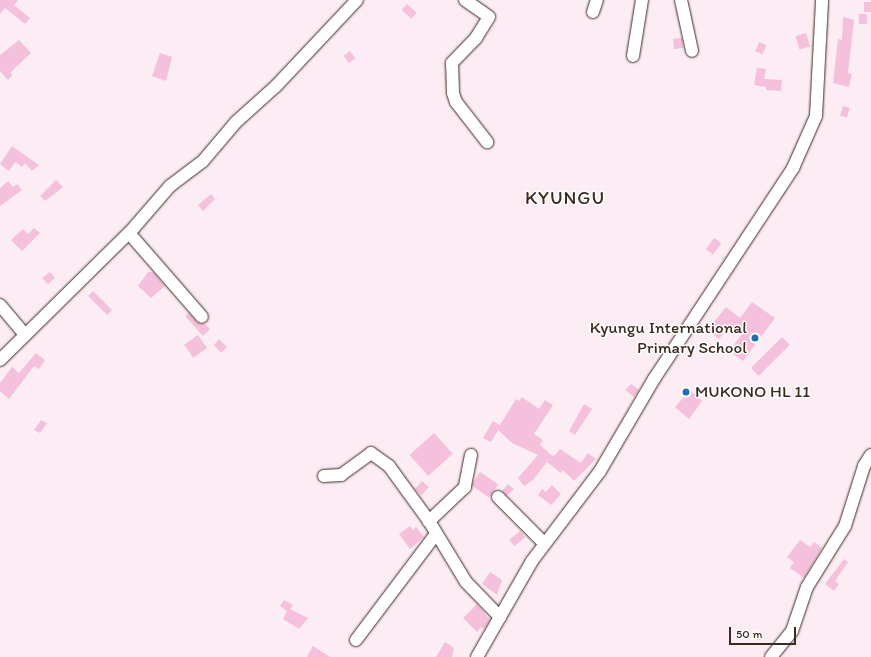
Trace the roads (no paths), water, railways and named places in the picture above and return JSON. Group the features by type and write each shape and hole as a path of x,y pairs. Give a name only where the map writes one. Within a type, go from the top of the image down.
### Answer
{"street":[{"path":"0,360 129,233 170,186 202,161 236,122 276,86 357,0"},
{"path":"465,0 488,17 476,38 452,63 453,93 456,102 488,142"},
{"path":"594,12 597,0"},
{"path":"633,56 642,0"},
{"path":"681,0 692,51"},
{"path":"477,657 545,544 600,472 654,379 769,206 807,142 816,116 822,0"},
{"path":"129,233 202,317"},
{"path":"0,305 25,335"},
{"path":"324,476 342,475 371,453 388,466 428,521 475,594 500,617"},
{"path":"428,521 465,487 471,454"},
{"path":"771,657 792,631 807,587 845,526 864,466 871,455"},
{"path":"498,497 545,544"},
{"path":"356,640 436,534"}],"place":[{"name":"Kyungu International Primary School","path":"755,338"},
{"name":"MUKONO HL 11","path":"686,392"}],"district":[{"name":"KYUNGU","path":"565,198"}]}
